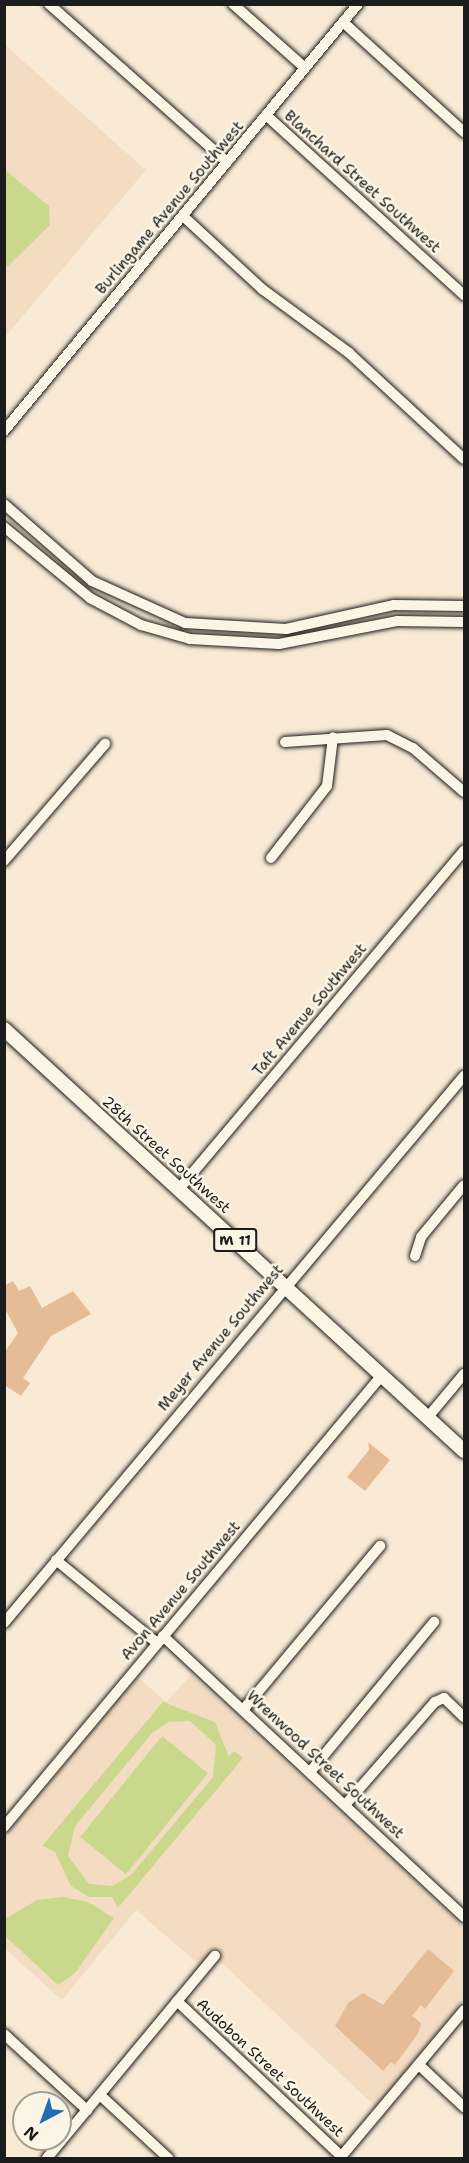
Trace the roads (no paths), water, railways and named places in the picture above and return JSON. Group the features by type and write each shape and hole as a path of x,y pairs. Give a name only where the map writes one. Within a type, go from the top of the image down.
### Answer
{"main road":[{"name":"28th Street Southwest","path":"4,1029 465,1451"}],"street":[{"path":"49,4 227,162"},
{"path":"233,4 304,68"},
{"name":"Burlingame Avenue Southwest","path":"4,431 358,4"},
{"path":"343,22 465,132"},
{"name":"Blanchard Street Southwest","path":"266,115 465,295"},
{"path":"183,216 465,459"},
{"path":"4,504 93,581 185,623 277,629 394,605 465,606"},
{"path":"4,527 90,598 141,625 190,639 279,644 397,621 465,622"},
{"path":"285,742 371,734 402,741 465,792"},
{"path":"271,858 327,786 333,737"},
{"path":"4,861 105,744"},
{"name":"Taft Avenue Southwest","path":"179,1190 465,850"},
{"name":"Meyer Avenue Southwest","path":"4,1623 284,1285 465,1076"},
{"path":"416,1256 421,1237 465,1185"},
{"path":"428,1417 465,1374"},
{"name":"Avon Avenue Southwest","path":"4,1827 381,1375"},
{"path":"243,1710 380,1546"},
{"name":"Wrenwood Street Southwest","path":"56,1560 160,1640 243,1710 465,1917"},
{"path":"310,1772 434,1622"},
{"path":"345,1805 435,1702 444,1698 465,1717"},
{"path":"47,2158 216,1956"},
{"name":"Audobon Street Southwest","path":"177,2001 341,2157"},
{"path":"341,2157 465,2010"},
{"path":"4,2034 87,2110"},
{"path":"419,2065 465,2107"},
{"path":"100,2096 168,2158"}]}
